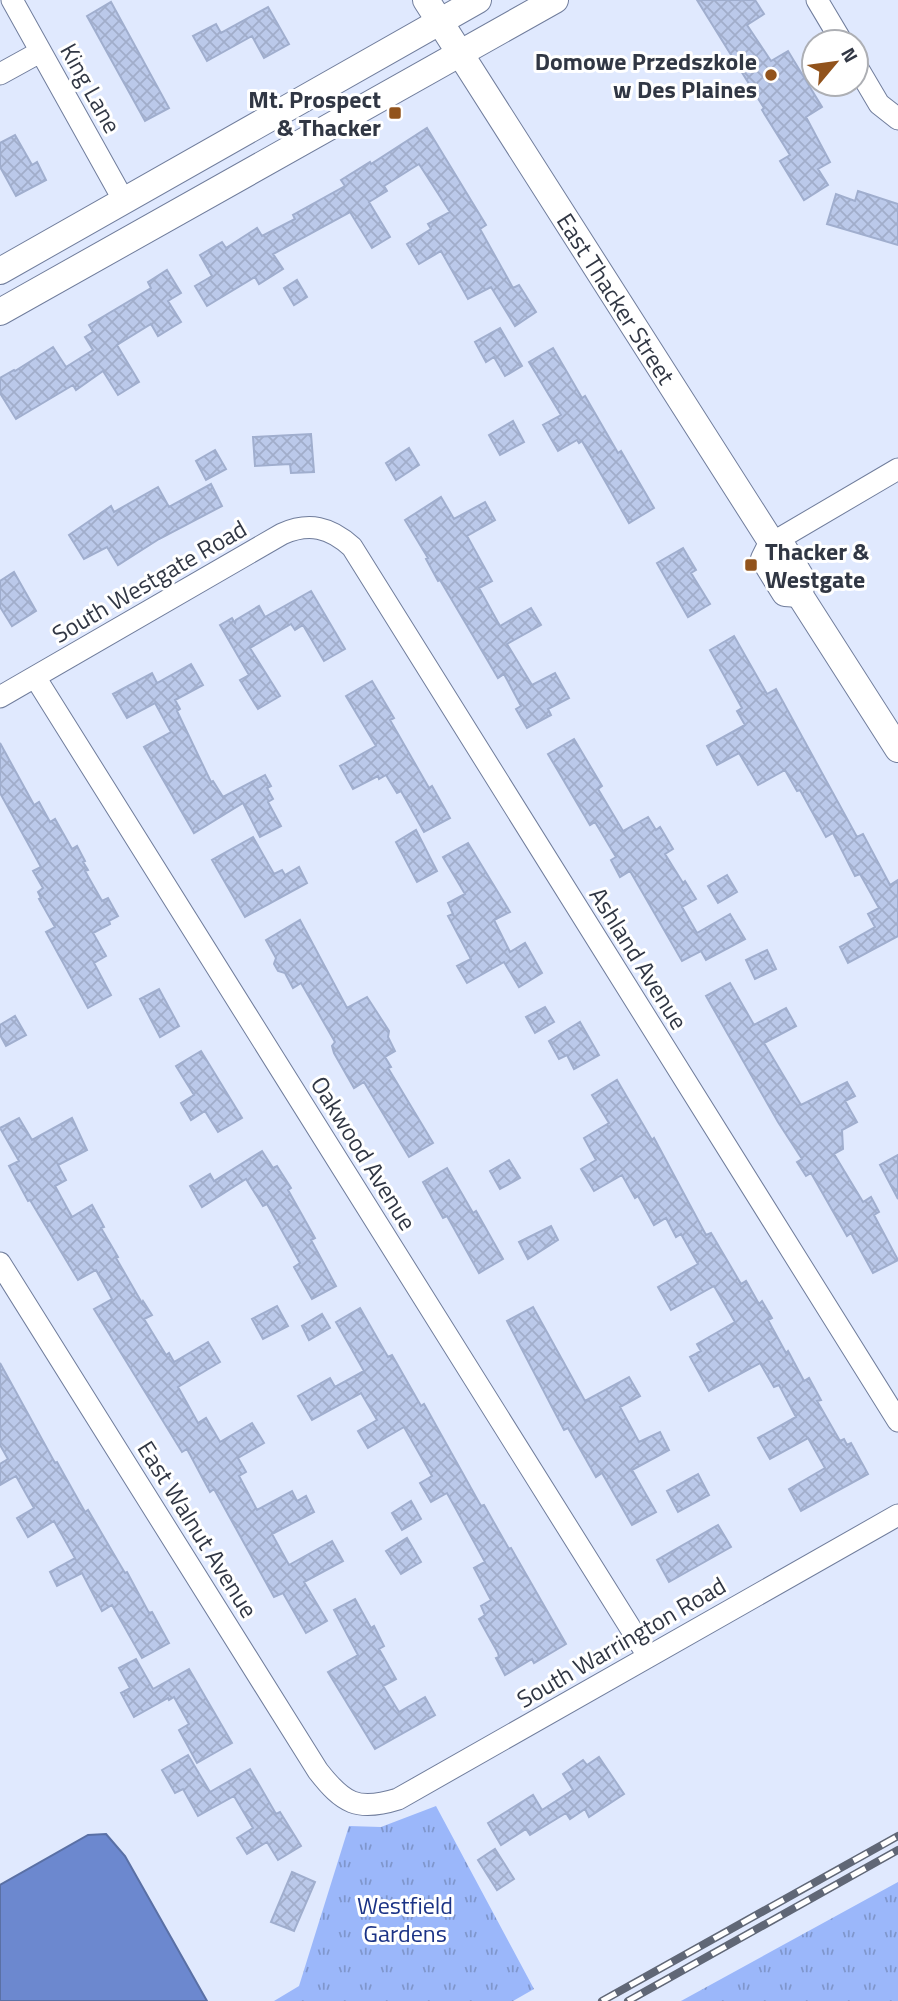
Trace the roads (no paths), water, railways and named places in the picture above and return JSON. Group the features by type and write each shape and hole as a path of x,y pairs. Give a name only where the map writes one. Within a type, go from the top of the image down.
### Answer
{"main road":[{"path":"0,271 124,201 432,11 478,0"},
{"path":"0,312 555,0"},
{"name":"East Thacker Street","path":"432,11 772,542 784,548 803,581 799,593 898,748"}],"street":[{"name":"King Lane","path":"12,0 124,201"},
{"path":"817,0 834,28"},
{"path":"0,74 40,52"},
{"path":"870,89 879,104 898,119"},
{"path":"772,542 898,469"},
{"name":"South Westgate Road","path":"0,697 282,534 305,527 317,526 328,530"},
{"name":"Ashland Avenue","path":"328,530 352,547 898,1421"},
{"name":"Oakwood Avenue","path":"35,677 648,1656"},
{"name":"East Walnut Avenue","path":"0,1262 318,1771 337,1795 352,1802 367,1804"},
{"name":"South Warrington Road","path":"367,1804 382,1804 398,1798 898,1515"}],"railway":[{"path":"602,2001 898,1836"},
{"path":"628,2001 898,1850"}],"place":[{"name":"Domowe Przedszkole w Des Plaines","path":"771,75"},
{"name":"Mt. Prospect & Thacker","path":"395,113"},
{"name":"Thacker & Westgate","path":"751,565"}],"park label":[{"name":"Westfield Gardens","path":"405,1919"}]}
